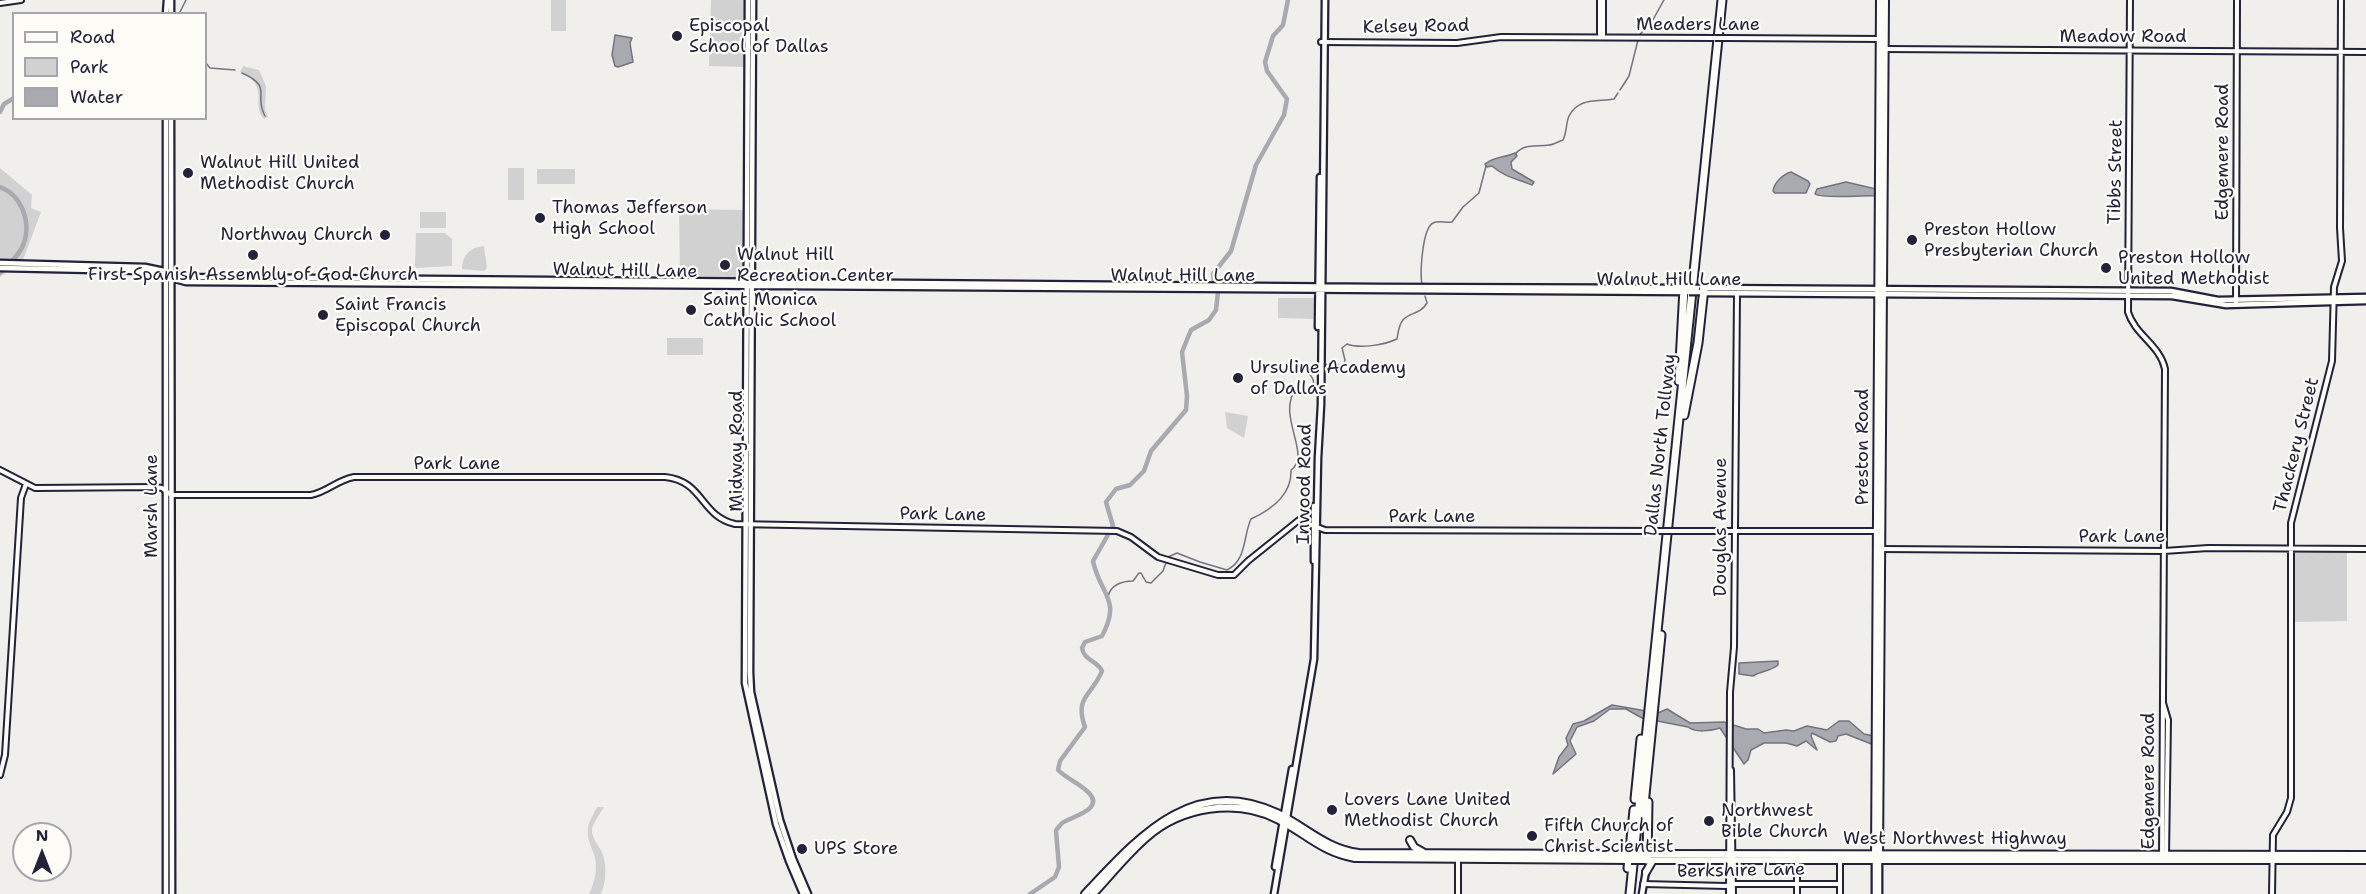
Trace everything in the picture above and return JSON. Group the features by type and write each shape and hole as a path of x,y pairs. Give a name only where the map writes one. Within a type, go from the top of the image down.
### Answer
{"highway":[{"name":"Dallas North Tollway","path":"1634,894 1724,0"},
{"path":"1682,411 1679,356 1684,290"},
{"path":"1682,411 1691,384 1703,302 1707,295 1704,291"},
{"name":"Dallas North Tollway","path":"1628,894 1682,411"},
{"path":"1628,894 1637,769 1651,687"},
{"path":"1647,774 1648,857"}],"main road":[{"name":"Midway Road","path":"751,0 748,339 749,664 752,692 776,806 791,860 808,894"},
{"name":"Preston Road","path":"1877,894 1882,228 1880,0"},
{"name":"Preston Road","path":"1882,39 1885,0"},
{"name":"Inwood Road","path":"1272,894 1308,688 1315,597 1323,2"},
{"name":"Marsh Lane","path":"166,120 168,193"},
{"name":"Marsh Lane","path":"169,787 164,489 167,225 171,120"},
{"name":"Walnut Hill Lane","path":"0,263 130,268"},
{"name":"Walnut Hill Lane","path":"0,268 150,267 167,274 210,279 2128,294 2172,296 2213,304 2366,299"},
{"name":"Marsh Lane","path":"166,894 169,824 171,531 167,274"},
{"name":"Walnut Hill Lane","path":"1066,287 1079,285 1276,288"},
{"name":"Walnut Hill Lane","path":"1320,288 1684,290"},
{"name":"Walnut Hill Lane","path":"1704,291 1737,291"},
{"path":"165,453 171,447"},
{"path":"165,465 171,460"},
{"path":"164,489 171,483"},
{"path":"165,501 171,495"},
{"path":"165,537 171,531 165,527 171,521"},
{"name":"West Northwest Highway","path":"1085,894 1148,836 1164,825 1186,815 1211,809 1232,808 1258,812 1284,820 1330,846 1363,856 1797,859 2055,855 2164,857"},
{"name":"Marsh Lane","path":"169,824 172,894"},
{"path":"1410,840 1416,849 1426,854"},
{"name":"West Northwest Highway","path":"1363,856 1426,854 1458,856"},
{"path":"1797,859 1800,856 1823,854"},
{"name":"West Northwest Highway","path":"1731,857 1823,854 2026,859 2352,857 2366,855"},
{"path":"2026,859 2028,856 2055,855"},
{"path":"1642,894 1648,857"},
{"name":"West Northwest Highway","path":"2352,857 2366,860"},
{"name":"West Northwest Highway","path":"1093,894 1107,875"},
{"name":"Midway Road","path":"802,884 803,894"}],"street":[{"path":"0,3 21,0"},
{"path":"1602,0 1603,38"},
{"name":"Tibbs Street","path":"2130,0 2128,312 2132,323 2157,350 2165,369"},
{"name":"Edgemere Road","path":"2236,302 2237,0"},
{"name":"Thackery Street","path":"2272,894 2273,835 2287,812 2291,798 2291,517 2332,361 2334,287 2342,261 2340,228 2342,0"},
{"name":"Meaders Lane","path":"1512,37 1882,39"},
{"name":"Kelsey Road","path":"1322,42 1457,43 1486,38 1512,37"},
{"name":"Meadow Road","path":"1882,49 2366,52"},
{"name":"Douglas Avenue","path":"1731,894 1730,692 1734,647 1737,291"},
{"name":"Edgemere Road","path":"2164,857 2168,720 2163,702 2165,369"},
{"name":"Park Lane","path":"0,470 26,484 39,488 164,489 171,495 311,495 327,490 339,481 354,477 665,477 679,480 692,487 709,509 719,518 730,523 1113,531 1126,534 1150,552 1166,559 1218,575 1234,575 1295,522 1303,520 1325,530 1879,531"},
{"path":"0,775 5,755 21,498 26,484"},
{"name":"Park Lane","path":"1880,549 2164,551 2201,548 2366,549"},
{"path":"1458,856 1458,894"},
{"path":"1797,859 1797,894"},
{"path":"1840,859 1840,894"},
{"name":"Berkshire Lane","path":"1643,884 1840,884"}],"green space":[{"path":"551,0 566,0 566,31 551,31"},
{"path":"711,0 745,0 744,67 709,66"},
{"path":"243,66 259,70 266,86 265,110 268,117 264,119 259,110 258,90 250,78 240,72"},
{"path":"0,168 32,195 31,208 41,212 23,260 0,277"},
{"path":"508,168 524,168 524,200 508,200"},
{"path":"537,169 575,169 575,184 537,184"},
{"path":"679,209 745,210 744,279 680,278"},
{"path":"420,212 446,212 446,228 420,228"},
{"path":"416,233 445,233 452,239 452,266 416,268"},
{"path":"484,246 487,268 484,271 462,269 468,253"},
{"path":"1278,298 1314,298 1313,319 1278,318"},
{"path":"667,338 703,338 703,355 667,355"},
{"path":"1225,412 1248,416 1244,438 1227,428"},
{"path":"2293,550 2347,550 2347,621 2294,622"},
{"path":"597,807 604,807 594,823 592,833 603,855 605,875 601,894 589,894 596,868 595,857 588,838 588,829"}],"water":[{"path":"615,35 632,38 630,43 633,62 615,66 612,55"},
{"path":"1515,153 1517,156 1511,162 1512,169 1534,182 1532,185 1506,175 1492,166 1487,167 1485,164"},
{"path":"1791,172 1808,181 1810,184 1806,193 1775,193 1773,191 1777,182"},
{"path":"1846,182 1876,189 1876,196 1834,197 1815,194 1817,189"},
{"path":"1778,661 1775,667 1753,676 1739,674 1739,663"},
{"path":"1612,705 1658,713 1667,709 1690,723 1724,722 1746,729 1758,729 1764,733 1794,731 1807,726 1827,730 1839,721 1849,721 1864,734 1874,736 1874,745 1846,734 1830,742 1812,733 1811,736 1817,750 1806,741 1797,746 1786,743 1764,743 1751,750 1744,764 1720,728 1699,731 1642,718 1626,709 1610,709 1594,721 1577,727 1570,741 1576,754 1553,774 1559,757 1568,745 1566,738 1573,724 1584,721"}],"waterway":[{"path":"180,12 186,0"},
{"path":"1214,283 1213,274 1231,251 1256,165 1284,115 1287,99 1267,71 1265,62 1273,36 1283,25 1288,0"},
{"path":"1639,35 1650,25 1664,0"},
{"path":"1620,90 1629,76 1638,40"},
{"path":"207,64 210,68 235,70"},
{"path":"242,73 252,78 260,87 265,116"},
{"path":"1515,154 1527,147 1551,145 1563,140 1567,121 1573,110 1589,101 1614,99 1618,93"},
{"path":"0,112 4,104 12,99"},
{"path":"1422,285 1423,252 1429,227 1435,222 1452,222 1463,207 1479,193 1486,166"},
{"path":"0,187 14,196 19,203 23,210 26,227 26,235 20,252 0,273"},
{"path":"1030,894 1055,877 1059,867 1057,829 1062,823 1084,812 1093,804 1093,799 1086,790 1058,770 1060,761 1085,727 1082,717 1083,702 1102,671 1085,656 1082,648 1085,642 1102,636 1110,613 1108,597 1093,561 1113,526 1106,502 1116,489 1130,485 1144,471 1151,451 1186,410 1187,396 1182,352 1191,330 1209,320 1216,310 1218,292"},
{"path":"1324,365 1333,363 1343,366 1345,360 1342,348 1347,344 1372,346 1397,339 1405,317 1418,312 1427,303 1425,296"},
{"path":"1108,597 1111,589 1121,583 1133,581 1139,573 1146,582 1151,583 1163,571 1168,557 1177,553 1227,570 1233,566 1244,547 1251,519 1280,500 1288,486 1291,470 1298,455 1291,423 1291,401 1295,390 1312,391 1313,380 1307,372 1317,365"}],"place":[{"name":"Episcopal School of Dallas","path":"677,36"},
{"name":"Walnut Hill United Methodist Church","path":"188,173"},
{"name":"Thomas Jefferson High School","path":"540,218"},
{"name":"Northway Church","path":"385,235"},
{"name":"Preston Hollow Presbyterian Church","path":"1912,240"},
{"name":"First Spanish Assembly of God Church","path":"253,255"},
{"name":"Walnut Hill Recreation Center","path":"725,265"},
{"name":"Preston Hollow United Methodist","path":"2106,268"},
{"name":"Saint Monica Catholic School","path":"691,310"},
{"name":"Saint Francis Episcopal Church","path":"323,315"},
{"name":"Ursuline Academy of Dallas","path":"1238,378"},
{"name":"Lovers Lane United Methodist Church","path":"1332,810"},
{"name":"Northwest Bible Church","path":"1709,821"},
{"name":"Fifth Church of Christ Scientist","path":"1532,836"},
{"name":"UPS Store","path":"802,849"}]}
